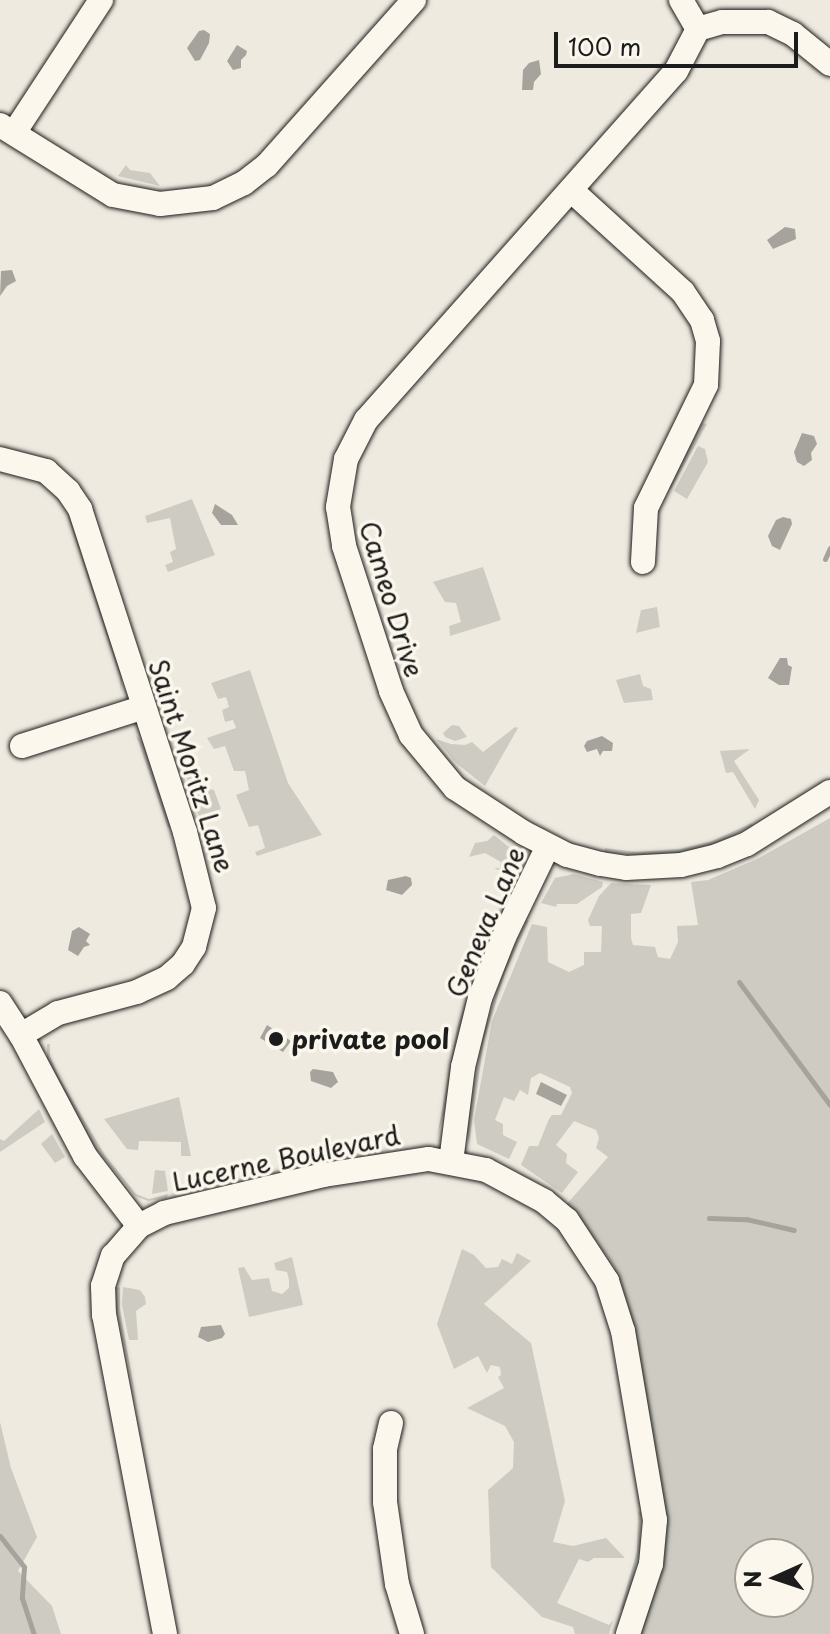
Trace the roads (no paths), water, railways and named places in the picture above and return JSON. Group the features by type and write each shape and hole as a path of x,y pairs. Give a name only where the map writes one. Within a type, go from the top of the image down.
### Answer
{"street":[{"path":"101,0 7,129 87,182 120,198 160,204 213,198 244,183 276,157 414,0"},
{"path":"681,0 698,29 722,22 768,22 793,34 830,64"},
{"name":"Cameo Drive","path":"698,29 676,71 366,420 346,459 338,507 344,546 391,691 411,735 435,767 466,796 548,846 582,860 611,866 693,863 747,844 830,792"},
{"path":"571,190 683,292 702,320 708,341 706,385 646,508 643,562"},
{"name":"Saint Moritz Lane","path":"0,459 46,471 68,491 80,509 203,895 199,935 183,964 157,984 58,1013 21,1035"},
{"path":"22,746 144,707"},
{"name":"Geneva Lane","path":"451,1162 463,1067 480,998 504,937 548,846"},
{"path":"0,1003 21,1035 85,1156 139,1226"},
{"name":"Lucerne Boulevard","path":"165,1634 103,1295 110,1262 121,1244 139,1226 177,1208 394,1161 429,1159 451,1162 514,1182 555,1210 595,1258 613,1295 623,1331 655,1520 651,1564 628,1634"},
{"path":"391,1423 385,1449 385,1502 400,1597 412,1634"}],"waterway":[{"path":"825,559 830,548"},
{"path":"739,982 830,1105"},
{"path":"709,1218 746,1219 794,1230"},
{"path":"0,1536 24,1567 22,1598 34,1634"}],"place":[{"name":"private pool","path":"276,1039"}]}
